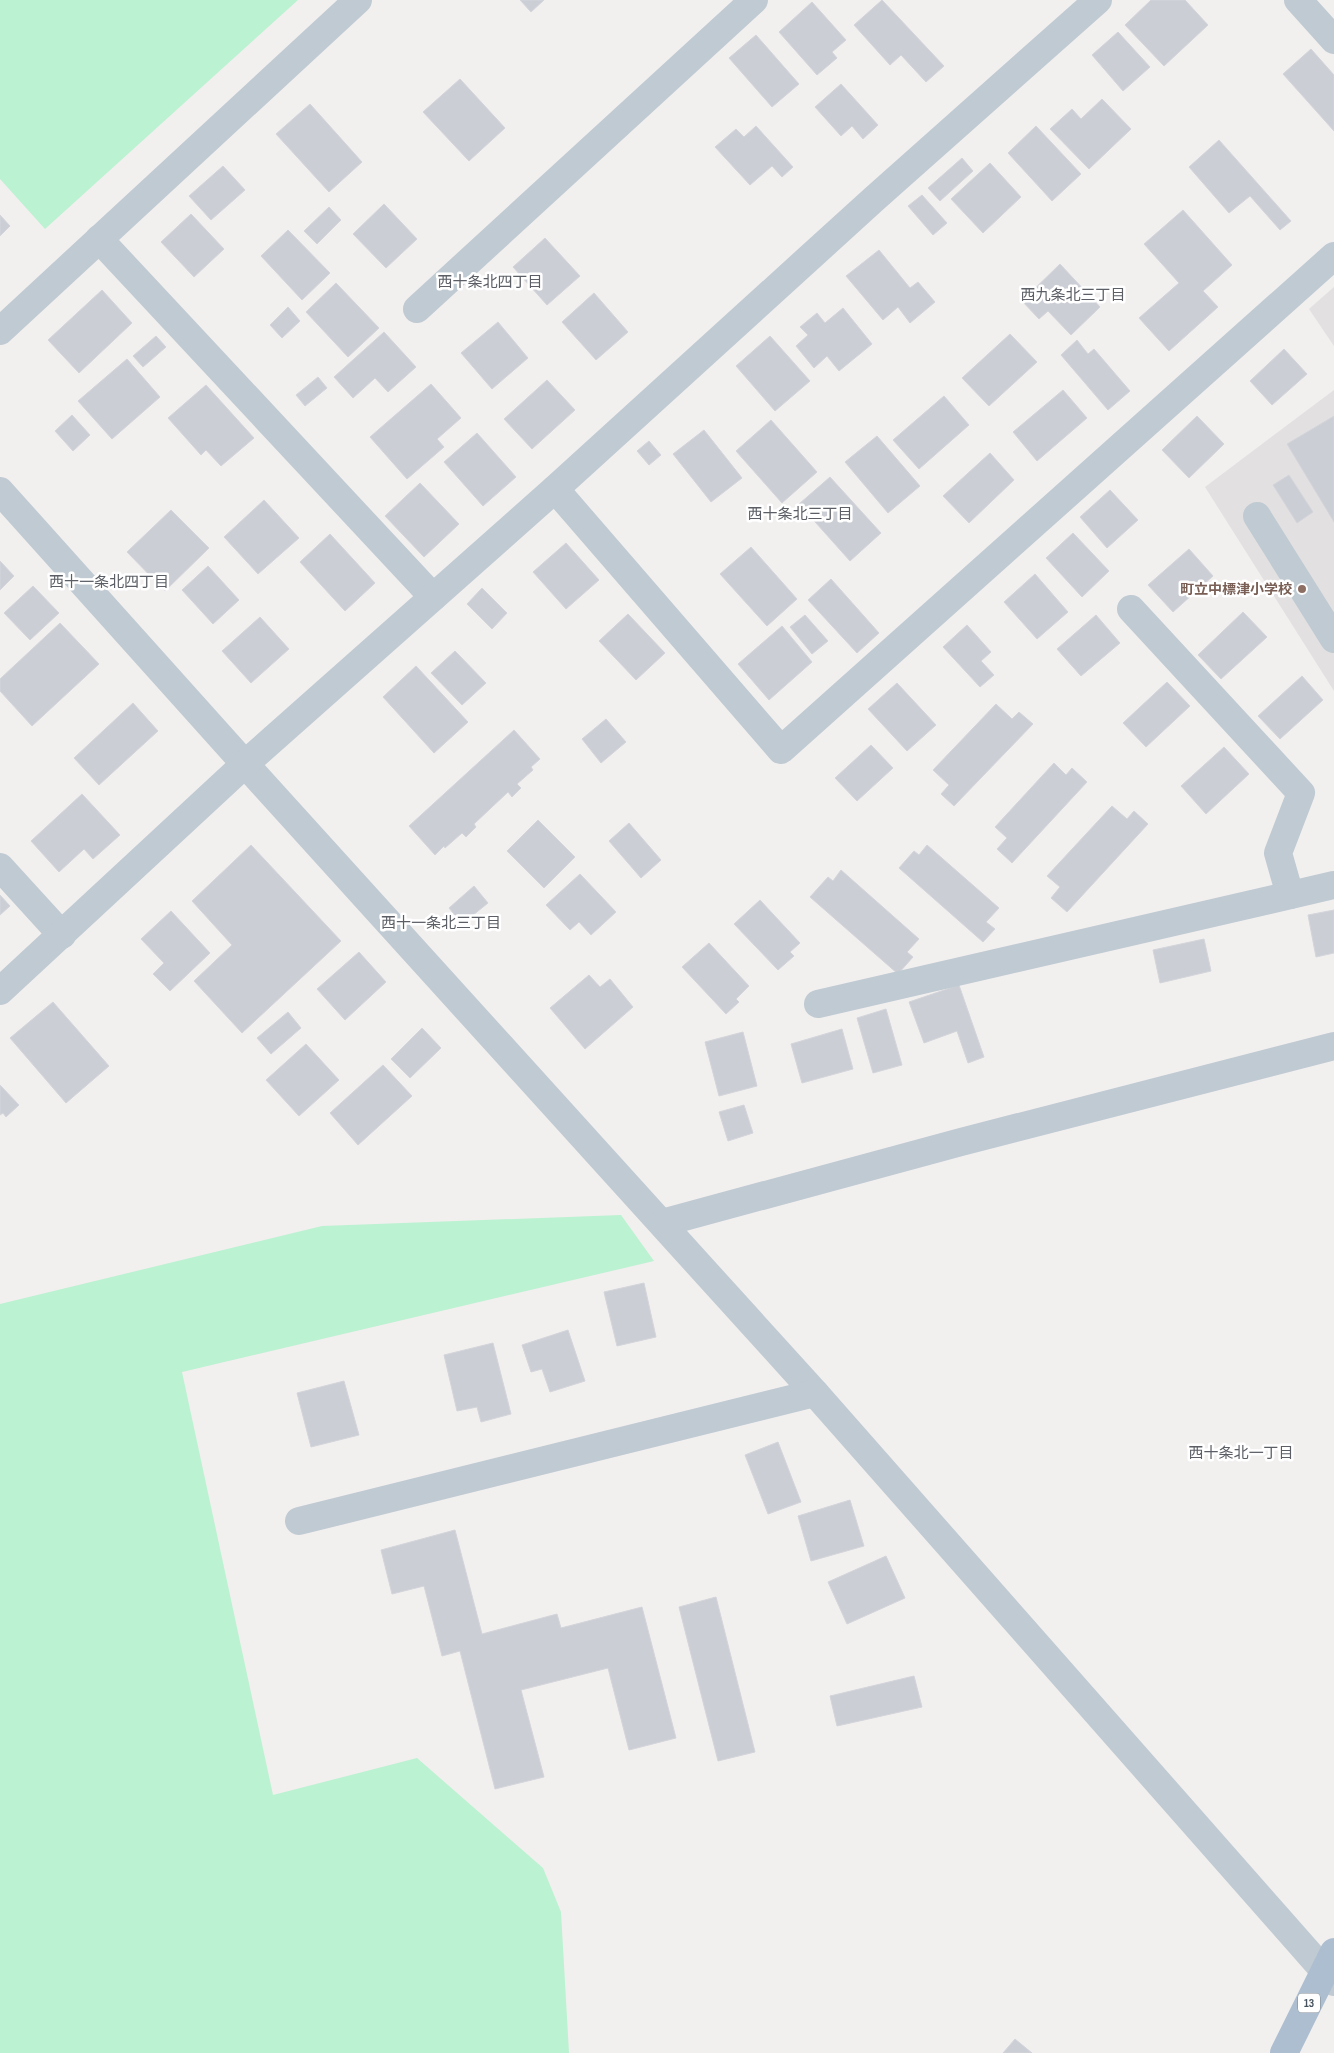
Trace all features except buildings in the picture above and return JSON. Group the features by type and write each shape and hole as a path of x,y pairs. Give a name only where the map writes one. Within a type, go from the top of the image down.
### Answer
{"main road":[{"name":"13","path":"1284,2053 1330,1969"}],"street":[{"path":"0,331 358,0"},
{"path":"417,309 754,0"},
{"path":"0,991 245,764 433,598 1098,0"},
{"path":"1298,0 1334,40"},
{"path":"99,239 433,598"},
{"path":"555,488 781,750 1334,256"},
{"path":"0,491 815,1393 1330,1969"},
{"path":"1258,516 1334,639"},
{"path":"1131,609 1301,793 1278,853 1290,895"},
{"path":"0,867 62,935"},
{"path":"818,1004 1334,885"},
{"path":"662,1224 961,1142 1334,1046"},
{"path":"298,1521 815,1393"}],"shaded area":[{"path":"1334,287 1334,346 1309,309"},
{"name":"町立中標津小学校","path":"1334,390 1334,691 1205,487"}],"green space":[{"path":"0,0 298,0 45,229 0,179"},
{"path":"621,1215 654,1261 182,1372 273,1795 417,1758 543,1868 561,1912 569,2053 0,2053 0,1304 322,1226"}],"place":[{"name":"町立中標津小学校","path":"1302,589"}],"district":[{"name":"西十条北四丁目","path":"490,282"},
{"name":"西九条北三丁目","path":"1073,295"},
{"name":"西十条北三丁目","path":"800,514"},
{"name":"西十一条北四丁目","path":"109,582"},
{"name":"西十一条北三丁目","path":"441,923"},
{"name":"西十条北一丁目","path":"1241,1453"}]}
